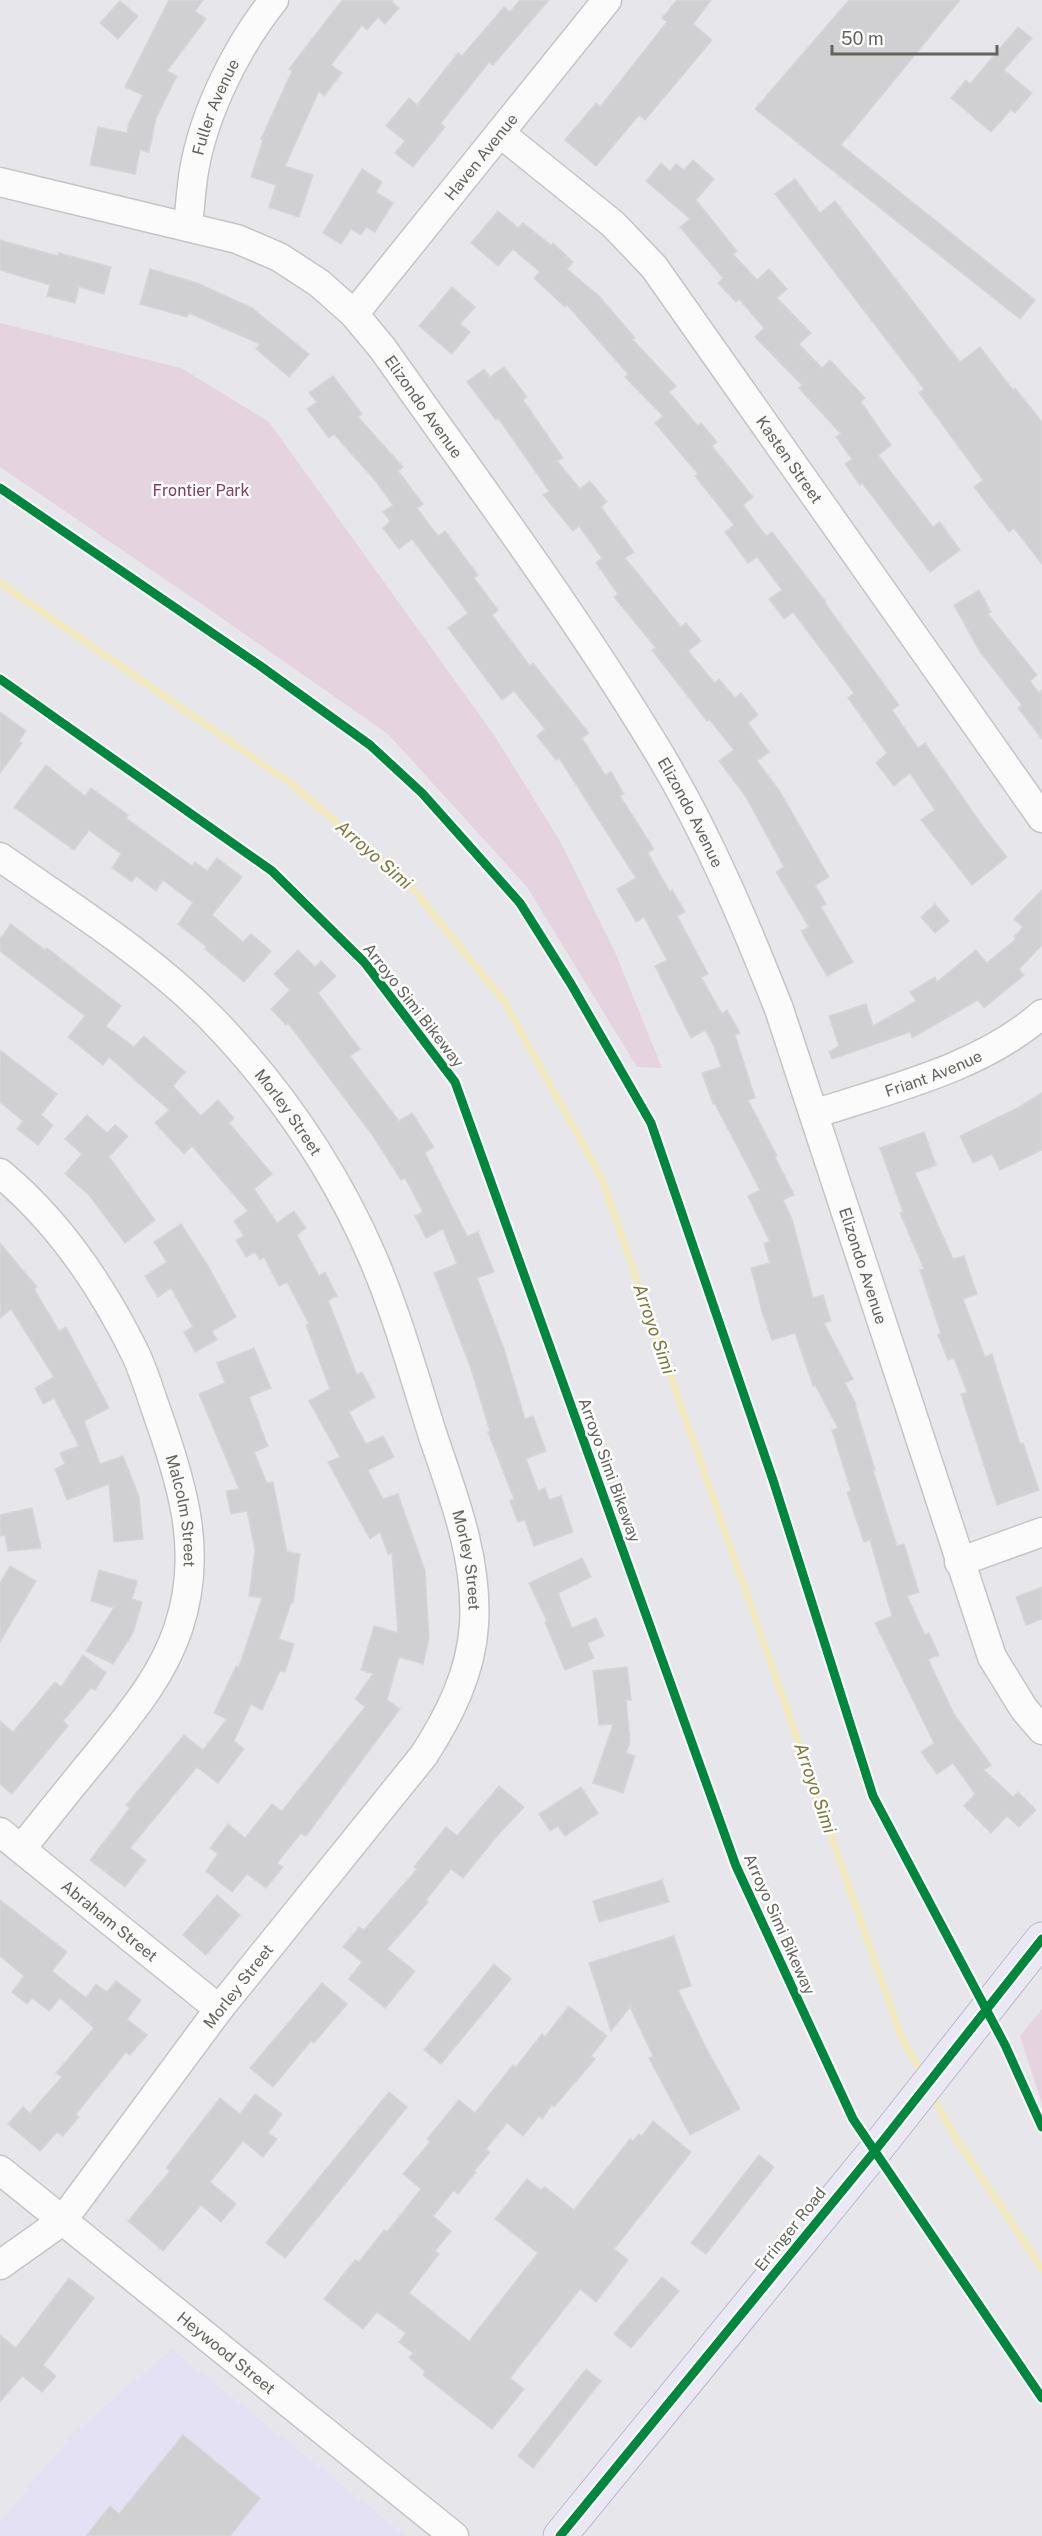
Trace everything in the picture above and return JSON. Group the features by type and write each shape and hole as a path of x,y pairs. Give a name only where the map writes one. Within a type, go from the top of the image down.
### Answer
{"main road":[{"name":"Erringer Road","path":"560,2536 883,2139 1042,1939"}],"street":[{"name":"Fuller Avenue","path":"188,226 194,169 209,120 229,70 259,18 274,0"},
{"name":"Haven Avenue","path":"354,314 607,0"},
{"name":"Kasten Street","path":"500,133 613,224 654,267 1042,818"},
{"name":"Elizondo Avenue","path":"0,182 237,239 279,257 319,283 354,314 383,349 592,647 663,759 710,847 747,929 779,1009 992,1657 1024,1709 1042,1730"},
{"name":"Morley Street","path":"0,857 141,955 211,1018 271,1086 324,1162 371,1255 394,1314 466,1536 475,1583 474,1628 465,1676 447,1718 424,1755 219,2009 62,2221 0,2265"},
{"name":"Friant Avenue","path":"814,1114 938,1074 1005,1041 1042,1014"},
{"name":"Malcolm Street","path":"0,1173 37,1208 67,1243 106,1298 136,1355 178,1473 187,1512 190,1553 188,1589 178,1628 163,1664 138,1704 10,1840"},
{"path":"959,1562 1042,1532"},
{"name":"Abraham Street","path":"10,1840 219,2009"},
{"name":"Heywood Street","path":"0,2170 454,2536"}],"shaded area":[{"path":"172,2349 406,2536 0,2536 0,2522 73,2434"}],"green space":[{"name":"Frontier Park","path":"0,323 181,368 269,422 494,735 560,841 615,952 662,1068 637,1067 527,887 388,734 0,467"},
{"path":"1042,2009 1042,2104 1020,2036"}],"building":[{"path":"169,0 203,0 195,11 206,19 167,71 177,76 156,118 149,152 140,150 135,174 90,165 98,127 127,133 129,123 143,95 125,87"},
{"path":"342,0 393,0 392,2 399,8 385,24 378,17 367,30 362,25 331,65 342,73 324,96 319,91 285,166 313,175 299,217 269,207 276,185 251,177 263,140 261,139 292,71 289,69"},
{"path":"520,0 549,0 493,65 489,62 441,123 445,127 413,167 395,153 405,141 386,126 409,98 417,105 458,53 462,56 504,7 510,12"},
{"path":"677,0 711,0 693,24 712,40 645,120 639,115 596,166 565,140 596,103 600,107 667,22 662,18"},
{"path":"849,0 960,0 841,145 1035,300 1020,319 755,109"},
{"path":"120,1 138,16 118,39 100,23"},
{"path":"1018,27 1032,38 1004,70 1032,93 1015,113 1011,110 991,132 951,98 966,80 970,84"},
{"path":"693,160 714,179 696,200 737,251 733,254 757,280 769,269 787,289 777,298 811,333 799,344 822,368 830,360 865,398 861,402 891,445 878,455 933,527 940,522 960,550 930,572 845,464 852,459 836,437 841,434 799,388 802,385 755,337 764,328 739,299 736,302 718,283 723,278 680,227 690,219 646,181 661,163 670,171 676,164 684,170"},
{"path":"362,169 382,182 376,192 393,203 375,232 366,227 361,235 351,229 341,244 323,233"},
{"path":"795,179 820,213 835,201 960,362 980,347 1013,390 1015,388 1042,422 1042,564 1014,528 1009,532 974,487 983,480 919,393 924,389 775,194"},
{"path":"498,211 518,228 523,223 551,245 553,243 573,262 567,269 600,297 635,338 633,340 676,386 669,392 698,426 701,423 717,442 712,446 753,497 743,505 766,536 772,532 826,602 899,705 892,710 918,748 925,743 1007,857 972,885 921,820 935,810 910,773 894,786 876,763 887,753 848,698 854,693 793,612 784,619 769,599 782,590 757,557 748,563 725,532 734,525 695,476 698,474 655,423 663,416 625,377 628,374 567,305 565,307 534,278 540,272 513,249 498,266 471,243"},
{"path":"0,240 58,256 59,253 111,267 104,294 79,287 75,303 47,296 50,285 0,270"},
{"path":"150,269 197,283 252,308 309,354 289,377 256,349 260,344 189,313 187,317 140,304"},
{"path":"452,287 475,307 460,324 470,332 452,354 419,326"},
{"path":"504,367 527,397 523,400 563,458 557,461 580,489 590,481 607,502 601,507 634,552 625,558 681,627 686,623 701,641 688,651 715,683 719,679 735,698 741,693 758,715 748,723 769,752 757,761 779,790 829,877 815,885 826,904 821,907 853,962 827,976 801,931 809,927 776,872 784,867 746,797 719,761 734,750 709,719 707,721 652,650 656,648 614,597 618,594 596,563 602,558 579,526 573,531 543,495 549,491 498,418 496,420 467,382 484,369 490,377"},
{"path":"333,376 362,414 358,417 403,467 398,471 423,504 417,508 438,536 445,531 478,575 474,578 498,610 492,615 530,666 533,663 589,733 582,738 605,775 611,772 624,794 620,796 654,849 648,853 670,892 672,890 685,912 677,916 708,974 701,977 722,1014 727,1010 740,1033 735,1035 755,1098 748,1100 794,1195 783,1200 792,1219 813,1298 823,1295 831,1321 824,1323 853,1379 845,1383 856,1404 875,1470 873,1470 897,1546 904,1544 919,1592 907,1596 925,1635 929,1633 939,1655 928,1659 954,1714 991,1765 984,1770 1013,1797 1018,1792 1036,1810 1019,1827 1007,1816 991,1833 964,1806 975,1794 953,1763 937,1774 921,1752 934,1743 875,1623 892,1616 870,1540 864,1542 847,1492 851,1491 832,1430 838,1428 815,1385 813,1386 795,1333 772,1340 763,1315 751,1268 770,1263 764,1243 770,1242 748,1196 760,1190 713,1104 702,1073 721,1067 714,1046 705,1030 691,1038 655,966 667,960 644,917 636,922 617,889 636,878 559,758 556,760 537,736 545,729 514,691 502,700 448,628 468,613 412,539 399,549 383,528 390,521 383,512 393,505 334,434 329,438 307,409 317,402 309,393"},
{"path":"979,590 991,612 988,614 1037,675 1030,681 1039,693 1042,690 1042,739 1018,708 1022,705 980,652 954,605"},
{"path":"0,712 26,731 19,741 22,743 0,773"},
{"path":"46,765 85,796 91,788 128,815 126,818 192,866 195,862 207,871 217,858 242,877 212,915 243,942 251,934 271,951 244,982 205,949 207,947 178,924 193,903 163,880 156,891 136,876 132,882 112,868 121,854 89,830 74,850 14,807"},
{"path":"1042,890 1042,945 1019,969 1024,975 984,1008 978,1000 912,1038 910,1032 832,1059 829,1052 839,1046 829,1016 866,1004 873,1026 916,1001 910,992 935,977 937,982 976,950 987,963 1016,939 1014,937 1023,927 1014,919"},
{"path":"935,904 949,921 935,933 921,917"},
{"path":"11,924 45,950 47,948 121,1006 106,1026 134,1047 144,1036 185,1072 173,1086 201,1116 218,1100 234,1118 229,1123 272,1174 254,1189 277,1223 294,1211 306,1228 297,1235 319,1276 325,1272 337,1296 328,1300 357,1375 362,1372 375,1397 349,1412 366,1444 383,1436 394,1457 368,1470 383,1499 398,1494 425,1571 429,1639 423,1664 399,1657 387,1700 400,1709 306,1836 301,1833 277,1863 283,1867 266,1888 247,1874 232,1892 206,1871 218,1854 210,1848 228,1824 245,1838 272,1804 282,1811 365,1707 355,1699 373,1674 361,1670 374,1626 398,1633 392,1553 388,1554 380,1532 370,1539 328,1462 340,1457 309,1401 330,1389 306,1325 309,1324 287,1282 279,1286 264,1257 260,1260 255,1252 246,1257 236,1240 244,1236 234,1221 248,1211 192,1146 184,1154 155,1123 169,1110 109,1057 103,1065 68,1037 85,1016 0,951 0,939"},
{"path":"298,950 315,967 321,961 336,976 318,993 360,1049 350,1056 399,1121 412,1113 434,1147 425,1153 467,1236 478,1232 494,1272 477,1278 504,1349 525,1419 533,1416 546,1451 526,1459 538,1491 545,1488 549,1500 561,1496 573,1532 534,1546 525,1520 518,1522 510,1501 514,1499 488,1432 490,1431 470,1366 434,1273 457,1264 443,1229 426,1238 415,1216 423,1212 405,1178 401,1180 373,1136 288,1023 286,1025 271,1009 290,990 274,974"},
{"path":"0,1050 57,1094 41,1115 53,1125 38,1145 17,1129 23,1121 0,1102"},
{"path":"1042,1093 1042,1150 1000,1170 992,1154 973,1163 960,1136"},
{"path":"87,1115 107,1133 115,1125 128,1136 109,1157 155,1220 125,1243 89,1195 65,1174 82,1154 65,1139"},
{"path":"924,1132 936,1165 915,1173 953,1259 964,1256 977,1294 963,1299 985,1357 992,1354 1020,1444 1023,1443 1039,1490 997,1505 961,1394 967,1392 954,1358 948,1360 938,1335 941,1334 920,1270 924,1269 900,1213 903,1212 880,1148"},
{"path":"181,1224 208,1266 236,1317 212,1331 217,1340 195,1352 184,1332 193,1327 171,1288 158,1297 145,1276 167,1262 154,1242"},
{"path":"0,1243 37,1287 34,1289 59,1331 66,1327 109,1408 84,1421 100,1464 123,1456 139,1497 143,1539 114,1542 109,1484 67,1500 55,1469 65,1464 60,1453 79,1446 54,1398 43,1404 35,1388 54,1377 11,1309 0,1318"},
{"path":"254,1348 271,1388 249,1397 268,1446 254,1452 267,1483 273,1482 287,1552 300,1554 293,1603 291,1603 279,1639 294,1644 285,1672 280,1671 262,1710 251,1704 234,1741 244,1749 218,1783 197,1767 130,1848 146,1860 125,1887 90,1860 130,1808 126,1805 184,1735 203,1750 227,1719 214,1713 236,1666 239,1667 262,1598 249,1596 255,1550 247,1511 231,1514 226,1491 239,1489 199,1394 225,1383 217,1363"},
{"path":"32,1508 41,1548 8,1551 5,1535 0,1536 0,1515"},
{"path":"582,1558 591,1577 558,1593 572,1628 596,1618 604,1636 587,1643 594,1658 565,1670 545,1622 547,1621 529,1583"},
{"path":"10,1566 36,1581 0,1642 0,1583"},
{"path":"99,1570 137,1581 132,1599 142,1602 133,1633 113,1664 86,1651 114,1608 91,1601"},
{"path":"1042,1587 1042,1619 1026,1625 1016,1597"},
{"path":"83,1655 106,1673 95,1690 91,1688 63,1721 68,1726 12,1794 0,1784 0,1721 13,1732 55,1682 61,1687"},
{"path":"627,1667 631,1700 626,1700 630,1742 626,1753 635,1756 623,1793 593,1783 613,1724 599,1725 593,1671"},
{"path":"499,1786 524,1807 463,1878 451,1869 426,1900 428,1902 387,1949 415,1971 385,2008 349,1979 362,1962 343,1947 359,1927 364,1930 417,1869 414,1867 446,1827 457,1836"},
{"path":"581,1787 598,1813 565,1836 558,1826 550,1831 539,1814"},
{"path":"662,1880 669,1902 599,1922 593,1901"},
{"path":"217,1895 240,1915 206,1955 183,1935"},
{"path":"0,1900 67,1952 52,1971 86,1998 96,1984 107,1992 116,1981 141,2000 127,2019 147,2035 130,2055 126,2052 76,2114 79,2117 63,2136 57,2132 40,2151 8,2124 23,2107 30,2113 62,2077 56,2073 94,2028 60,1998 49,2011 32,1998 27,2004 12,1992 24,1976 0,1956"},
{"path":"674,1936 691,1986 678,1990 706,2048 740,2109 690,2135 649,2058 653,2056 630,2007 611,2031 589,1963"},
{"path":"494,1964 511,1979 441,2064 424,2050"},
{"path":"322,1983 347,2004 314,2043 311,2041 273,2087 250,2068"},
{"path":"569,2006 607,2036 591,2056 595,2059 554,2107 552,2105 542,2119 539,2116 523,2136 507,2123 486,2149 490,2152 474,2171 476,2172 458,2194 454,2190 433,2216 451,2231 435,2251 439,2254 409,2293 469,2341 538,2253 495,2219 527,2179 541,2190 545,2187 574,2210 630,2139 633,2141 639,2134 642,2136 653,2121 691,2152 614,2249 628,2260 596,2302 580,2289 510,2378 524,2389 492,2429 423,2375 425,2371 409,2358 413,2353 399,2342 406,2333 377,2312 363,2329 324,2299 355,2260 359,2262 384,2230 387,2232 421,2189 403,2174 430,2142 427,2139 459,2100 475,2113 513,2065 516,2067 542,2034 545,2037"},
{"path":"389,2092 407,2107 285,2258 266,2243"},
{"path":"255,2094 282,2114 268,2133 277,2139 263,2157 243,2141 210,2182 236,2204 221,2222 201,2205 163,2251 128,2221 170,2171 166,2168 220,2098 240,2114"},
{"path":"759,2155 774,2167 706,2254 691,2243"},
{"path":"662,2277 679,2291 631,2348 614,2334"},
{"path":"69,2278 94,2298 43,2365 56,2376 42,2392 22,2376 0,2402 0,2335 16,2348"},
{"path":"586,2369 601,2381 533,2468 518,2456"},
{"path":"183,2435 260,2498 230,2536 86,2536 110,2506 119,2514"}],"waterway":[{"name":"Arroyo Simi","path":"0,583 290,783 409,884 504,1001 602,1179 901,2036 923,2076"},
{"name":"Arroyo Simi","path":"932,2094 954,2135 1042,2269"}],"cycle path":[{"path":"0,488 259,665 370,745 422,793 520,903 571,984 651,1123 773,1480 873,1796 1005,2045 1042,2127"},
{"name":"Arroyo Simi Bikeway","path":"0,679 272,871 365,963 455,1082 736,1866 853,2119 1042,2398"},
{"path":"560,2536 874,2152 1042,1939"}]}
